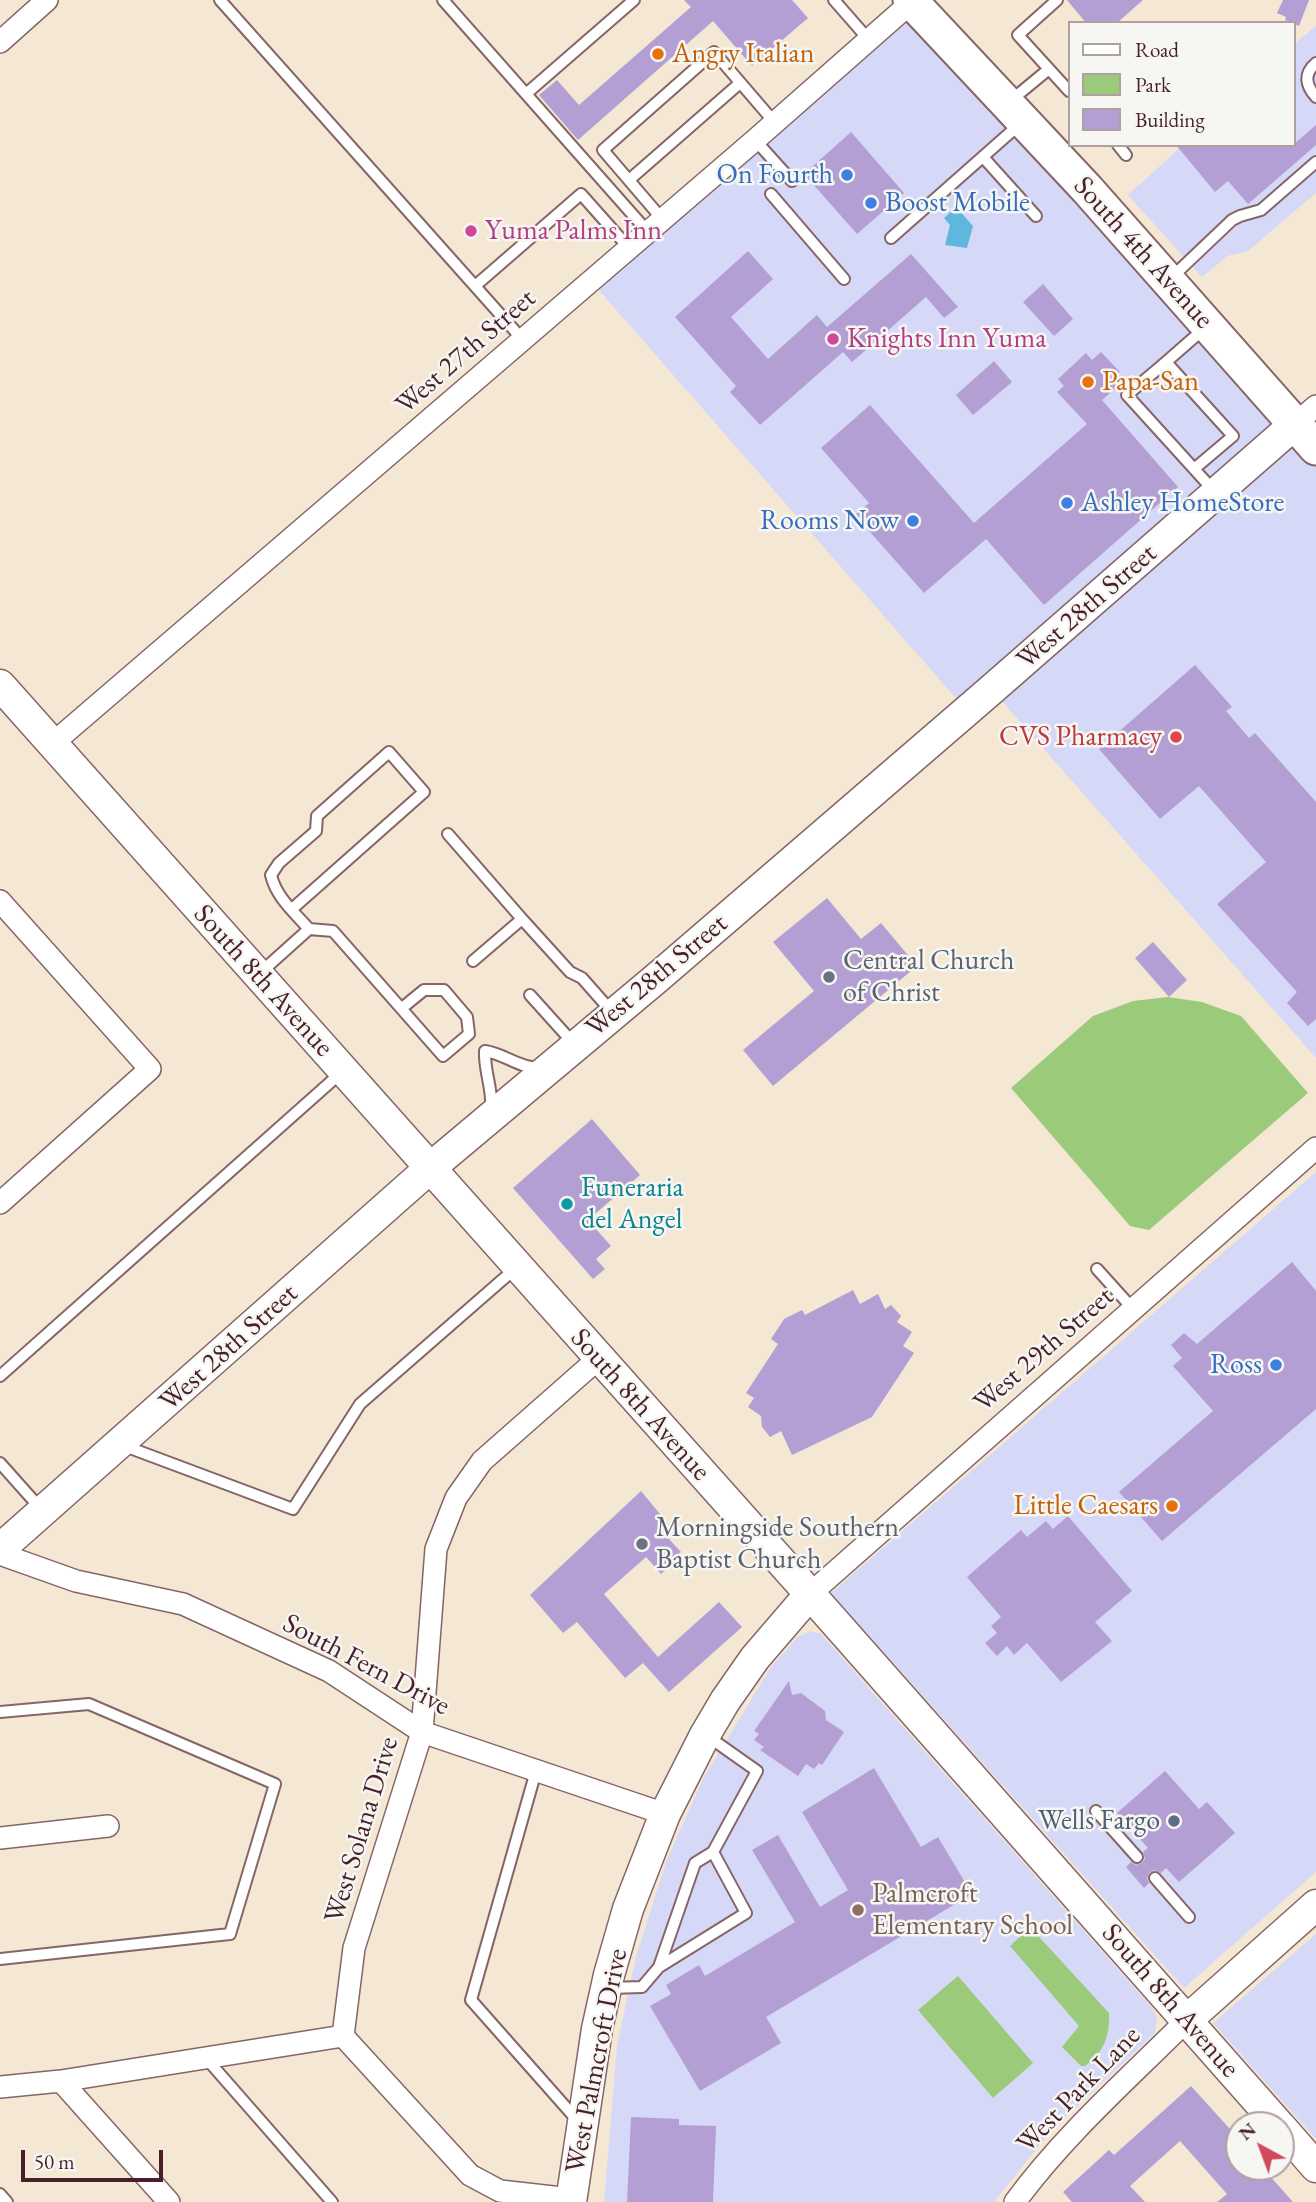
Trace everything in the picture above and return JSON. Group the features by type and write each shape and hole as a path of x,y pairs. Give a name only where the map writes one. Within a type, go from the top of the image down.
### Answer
{"main road":[{"name":"South 4th Avenue","path":"912,1 1087,189 1208,326 1309,426"}],"street":[{"path":"0,42 47,0"},
{"name":"West 27th Street","path":"52,744 775,123 912,1"},
{"name":"West 28th Street","path":"0,1549 429,1169 614,1014 1217,494 1309,426"},
{"name":"South 8th Avenue","path":"0,685 1267,2111"},
{"path":"0,901 150,1069 0,1203"},
{"name":"West 29th Street","path":"810,1594 1316,1149"},
{"name":"West Solana Drive","path":"343,2036 354,1948 422,1732 436,1549 456,1498 482,1461 599,1358"},
{"name":"South Fern Drive","path":"0,1554 76,1581 183,1604 329,1671 422,1732 665,1814"},
{"name":"West Palmcroft Drive","path":"571,2201 597,2029 609,1975 628,1909 665,1814 724,1701 755,1658 810,1594"},
{"path":"0,1838 108,1826"},
{"path":"1186,2020 1316,1905"},
{"name":"West Park Lane","path":"1015,2202 1094,2112 1186,2020"},
{"path":"0,2087 61,2081 343,2036 470,2175 500,2191 571,2201"},
{"path":"61,2081 169,2202"},
{"name":"South 8th Avenue","path":"1295,2143 1316,2167"}],"lane":[{"path":"220,0 523,340"},
{"path":"443,0 527,93 655,226"},
{"path":"527,93 634,0"},
{"path":"834,0 869,40"},
{"path":"1057,0 1017,35 1068,90"},
{"path":"655,226 629,180 603,150 713,52 775,123"},
{"path":"1316,63 1306,77 1309,89 1316,97"},
{"path":"891,238 983,157 1049,69"},
{"path":"629,180 740,83"},
{"path":"755,140 792,181"},
{"path":"1120,147 1126,155"},
{"path":"983,157 1035,216"},
{"path":"1167,281 1232,220 1261,210 1316,162"},
{"path":"475,286 581,194 629,248"},
{"path":"771,194 844,279"},
{"path":"1208,326 1127,395 1217,494"},
{"path":"1166,362 1233,436 1194,469"},
{"path":"292,909 424,792 389,752 317,816 316,831 279,863 271,875 274,890 309,929 333,931 443,1056 469,1034"},
{"path":"448,834 570,972 582,978 614,1014"},
{"path":"473,961 522,919"},
{"path":"257,975 309,929"},
{"path":"402,1008 424,990 444,990 467,1017 469,1034 485,1051 497,1053 524,1067 548,1068"},
{"path":"530,995 575,1046"},
{"path":"485,1051 484,1063 492,1094 490,1118"},
{"path":"0,1376 343,1072"},
{"path":"120,1444 293,1510 360,1404 517,1267"},
{"path":"1097,1269 1133,1309"},
{"path":"0,1463 43,1511"},
{"path":"0,1712 89,1703 275,1784 230,1934 0,1959"},
{"path":"659,1967 695,1863 713,1852 757,1771 705,1735"},
{"path":"536,1771 471,2000 583,2127"},
{"path":"1096,1811 1137,1857"},
{"path":"607,1988 642,1987 659,1967 746,1913 713,1852"},
{"path":"1155,1878 1189,1917"},
{"path":"205,2057 332,2202"},
{"path":"0,2194 7,2202"}],"shaded area":[{"path":"911,2 1295,424 1316,406 1316,1058 992,690 967,711 591,281"},
{"path":"1316,26 1316,193 1248,251 1227,256 1202,277 1128,195 1181,147 1295,147 1295,43"},
{"path":"1316,1172 1316,1872 1184,1988 831,1593"},
{"name":"Palmcroft Elementary School","path":"810,1631 821,1634 1153,2009 1157,2018 1155,2033 1050,2132 994,2202 604,2202 617,2046 636,1957 666,1862 704,1777 771,1667 798,1637"},
{"path":"1316,1934 1316,2139 1295,2115 1295,2111 1291,2111 1213,2023"}],"green space":[{"path":"1168,997 1202,1002 1241,1016 1308,1093 1149,1230 1130,1226 1011,1088 1093,1016 1133,1001"},
{"path":"1030,1927 1109,2013 1105,2043 1085,2066 1081,2066 1062,2047 1079,2026 1010,1946"},
{"path":"958,1976 1033,2063 993,2098 918,2010"}],"water":[{"path":"956,207 973,226 967,248 945,245 950,225 944,218"}],"building":[{"path":"684,0 792,0 808,18 752,66 713,21 578,140 539,95 557,80 579,105 691,7"},
{"path":"1067,0 1143,0 1119,21 1084,21"},
{"path":"1283,0 1309,0 1299,26 1295,21 1285,20 1286,17 1277,13"},
{"path":"1316,125 1316,145 1248,204 1228,181 1215,192 1178,147 1295,147 1295,143"},
{"path":"851,132 904,193 857,234 804,174"},
{"name":"Knights Inn Yuma","path":"748,251 773,279 731,317 768,359 817,315 827,327 911,254 958,307 944,318 926,297 852,362 843,352 760,425 730,392 736,386 675,317"},
{"path":"1043,284 1073,319 1054,336 1023,302"},
{"path":"1101,352 1120,372 1113,378 1119,385 1102,400 1178,487 1044,605 986,539 924,593 855,515 869,503 821,448 870,405 974,523 1087,424 1057,392 1064,386 1058,379 1086,353 1092,360"},
{"path":"994,361 1012,382 973,415 956,395"},
{"path":"1195,665 1232,707 1226,711 1249,738 1255,733 1316,802 1316,1019 1308,1026 1287,1003 1297,992 1217,904 1266,862 1199,786 1160,819 1099,749"},
{"path":"827,898 861,939 881,923 917,966 773,1086 743,1050 814,991 773,942"},
{"path":"1153,942 1187,980 1169,997 1135,958"},
{"name":"Funeraria del Angel","path":"592,1119 640,1175 588,1220 611,1246 596,1259 605,1269 593,1279 513,1188"},
{"path":"1292,1262 1316,1291 1316,1409 1162,1541 1119,1492 1213,1411 1173,1366 1182,1358 1171,1345 1184,1333 1197,1344"},
{"path":"853,1290 860,1304 878,1294 885,1309 891,1305 901,1316 897,1322 912,1332 903,1346 914,1353 872,1417 792,1455 781,1431 770,1437 762,1427 761,1416 748,1407 754,1398 746,1393 778,1344 771,1339 784,1319 802,1310 805,1315"},
{"path":"641,1491 669,1525 669,1539 681,1552 675,1557 677,1560 661,1574 646,1557 604,1594 658,1657 719,1602 742,1627 669,1692 643,1663 625,1678 577,1622 563,1633 530,1595"},
{"path":"1068,1516 1132,1591 1095,1622 1112,1641 1061,1682 1027,1643 1014,1655 1007,1646 997,1656 985,1643 997,1633 991,1626 1001,1617 967,1577 1021,1530 1027,1537 1046,1521 1053,1529"},
{"path":"789,1681 792,1695 801,1693 825,1711 826,1720 844,1732 822,1765 819,1763 814,1769 806,1764 798,1776 760,1750 764,1747 754,1740 759,1734 754,1731"},
{"path":"874,1768 921,1847 938,1837 972,1894 766,2017 781,2043 700,2091 650,2006 671,1994 666,1985 699,1965 705,1976 795,1922 752,1850 778,1835 820,1907 848,1890 802,1812"},
{"name":"Wells Fargo","path":"1165,1771 1199,1809 1207,1802 1235,1833 1179,1882 1166,1868 1161,1873 1154,1870 1149,1873 1149,1883 1144,1888 1126,1867 1131,1862 1135,1865 1142,1863 1145,1859 1143,1852 1148,1848 1117,1813"},
{"path":"1191,2086 1225,2124 1225,2181 1274,2181 1293,2202 1217,2202 1227,2194 1180,2141 1130,2186 1145,2202 1072,2202 1063,2192 1109,2150 1114,2155"},
{"path":"631,2117 679,2119 679,2125 716,2126 713,2202 627,2202"}],"place":[{"name":"Angry Italian","path":"658,54"},
{"name":"On Fourth","path":"847,175"},
{"name":"Boost Mobile","path":"871,203"},
{"name":"Yuma Palms Inn","path":"471,231"},
{"name":"Knights Inn Yuma","path":"833,339"},
{"name":"Papa-San","path":"1088,382"},
{"name":"Ashley HomeStore","path":"1067,503"},
{"name":"Rooms Now","path":"913,521"},
{"name":"CVS Pharmacy","path":"1176,737"},
{"name":"Central Church of Christ","path":"829,977"},
{"name":"Funeraria del Angel","path":"567,1204"},
{"name":"Ross","path":"1276,1365"},
{"name":"Little Caesars","path":"1172,1506"},
{"name":"Morningside Southern Baptist Church","path":"642,1544"},
{"name":"Wells Fargo","path":"1174,1821"},
{"name":"Palmcroft Elementary School","path":"858,1910"}]}
